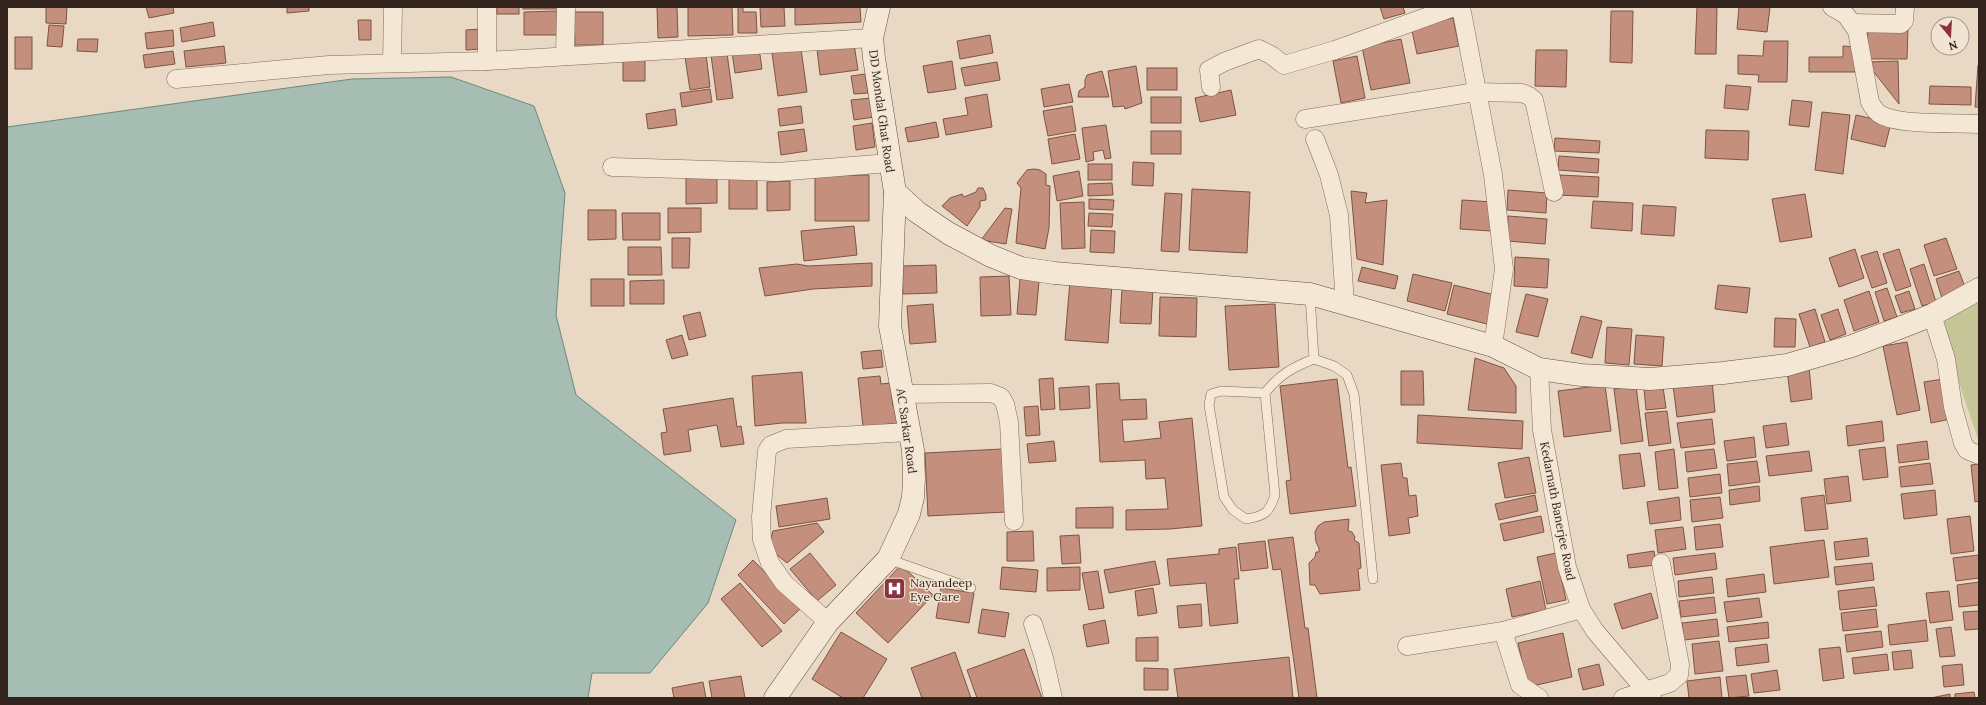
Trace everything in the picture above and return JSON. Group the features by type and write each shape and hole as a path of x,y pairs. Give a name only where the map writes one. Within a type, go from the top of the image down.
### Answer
{"street":[{"path":"392,63 393,7"},
{"path":"486,7 487,61"},
{"path":"565,56 566,7"},
{"name":"DD Mondal Ghat Road","path":"879,7 872,38 889,163 895,192"},
{"path":"1212,87 1209,70 1224,62 1259,49 1271,55 1284,65 1335,50 1454,7"},
{"path":"1461,7 1493,176 1504,269 1493,346"},
{"path":"1832,7 1846,15 1857,31 1870,102 1875,111 1882,116 1902,120 1979,124"},
{"path":"1852,23 1901,24 1904,22 1905,7"},
{"path":"176,79 329,65 487,61 872,38"},
{"path":"1305,119 1476,92 1522,93 1534,100 1554,192"},
{"path":"1316,139 1329,175 1339,215 1346,304"},
{"path":"612,167 777,172 889,163"},
{"path":"895,192 917,212 948,233 991,256 1021,268 1054,273 1310,294 1493,346 1539,369 1582,375 1650,379 1723,373 1787,365 1852,346 1932,315 1979,289"},
{"name":"AC Sarkar Road","path":"775,698 828,622 888,559 910,514 914,478 910,432 890,326 895,192"},
{"path":"1932,315 1946,359 1953,407 1963,443 1968,450 1979,455"},
{"name":"Kedarnath Banerjee Road","path":"1539,369 1542,430 1567,567 1581,609 1595,631 1649,695"},
{"path":"902,394 991,393 1001,397 1005,404 1009,422 1014,521"},
{"path":"828,622 784,583 770,563 762,540 761,517 767,451 771,445 786,439 910,432"},
{"path":"1622,698 1649,695 1679,675 1680,665 1661,563"},
{"path":"1407,646 1503,630 1581,609"},
{"path":"1032,624 1044,658 1053,698"},
{"path":"1503,630 1520,685 1539,698"}],"lane":[{"path":"1310,294 1314,358"},
{"path":"1266,393 1221,392 1211,394 1209,405 1224,497 1233,510 1246,519 1261,517 1270,508 1275,495 1266,393 1275,380 1295,367 1314,358 1334,366 1347,375 1354,394 1373,579"},
{"path":"888,559 971,588"}],"green space":[{"path":"1979,292 1979,442 1937,318"}],"shaded area":[{"path":"451,77 534,106 565,193 556,315 576,395 736,520 708,603 650,673 592,673 588,698 7,698 7,127 352,79"}],"building":[{"path":"46,7 67,7 66,24 46,23"},
{"path":"146,7 173,7 174,13 149,18"},
{"path":"287,7 309,7 309,11 287,13"},
{"path":"497,7 519,7 519,14 497,14"},
{"path":"523,7 559,7 559,9 523,9"},
{"path":"657,7 677,7 678,37 658,38"},
{"path":"688,7 732,7 733,35 688,36"},
{"path":"738,7 743,7 743,12 756,12 757,33 738,33"},
{"path":"760,7 784,7 785,26 761,27"},
{"path":"795,7 860,7 861,22 795,25"},
{"path":"1380,7 1403,7 1405,13 1384,19"},
{"path":"1697,7 1717,7 1716,54 1695,54"},
{"path":"1739,7 1770,7 1767,32 1737,29"},
{"path":"557,11 557,35 524,35 524,12"},
{"path":"1611,11 1633,11 1632,63 1610,62"},
{"path":"574,12 603,12 603,45 575,45"},
{"path":"1453,18 1459,46 1417,54 1411,26"},
{"path":"358,20 371,20 371,40 359,40"},
{"path":"213,22 215,36 182,42 180,28"},
{"path":"49,25 64,26 62,47 47,46"},
{"path":"1868,26 1908,27 1907,59 1867,59"},
{"path":"480,29 481,49 466,50 466,30"},
{"path":"173,30 174,46 147,49 145,33"},
{"path":"990,35 993,53 960,59 957,41"},
{"path":"15,37 32,37 32,69 15,69"},
{"path":"78,39 98,39 97,52 77,51"},
{"path":"1401,39 1410,83 1371,90 1362,47"},
{"path":"1764,41 1788,41 1787,82 1758,82 1759,75 1738,74 1738,55 1763,56"},
{"path":"854,44 858,70 820,75 817,49"},
{"path":"224,46 226,63 186,67 184,51"},
{"path":"1843,46 1856,47 1857,72 1809,72 1809,57 1843,57"},
{"path":"759,48 762,69 735,73 732,52"},
{"path":"801,49 807,92 778,96 772,53"},
{"path":"1536,50 1567,50 1566,87 1535,86"},
{"path":"173,51 175,64 145,68 143,55"},
{"path":"727,53 733,98 717,100 711,55"},
{"path":"706,54 710,87 690,90 685,57"},
{"path":"1357,56 1365,98 1341,103 1333,61"},
{"path":"623,58 645,59 645,81 623,81"},
{"path":"952,61 956,89 928,93 923,66"},
{"path":"1898,61 1899,104 1866,62"},
{"path":"997,62 1000,80 965,86 961,68"},
{"path":"1978,65 1979,107 1975,107"},
{"path":"1136,66 1142,103 1125,109 1124,106 1113,107 1108,71"},
{"path":"1147,68 1177,68 1177,90 1147,90"},
{"path":"1102,71 1109,97 1078,97 1079,91 1085,87 1087,75"},
{"path":"865,74 868,93 854,94 851,76"},
{"path":"1069,84 1073,102 1044,107 1041,89"},
{"path":"1726,85 1751,87 1748,110 1724,108"},
{"path":"1930,86 1971,87 1971,105 1929,104"},
{"path":"710,89 712,102 682,107 680,93"},
{"path":"1231,90 1236,115 1200,122 1195,98"},
{"path":"987,94 992,127 946,135 943,119 968,115 965,98"},
{"path":"1151,97 1181,97 1181,123 1151,123"},
{"path":"871,98 874,117 854,120 851,100"},
{"path":"1792,100 1812,102 1809,127 1789,125"},
{"path":"801,106 803,123 780,126 778,109"},
{"path":"1072,106 1076,131 1048,136 1043,111"},
{"path":"675,109 677,125 648,129 646,114"},
{"path":"1822,112 1850,115 1843,174 1815,170"},
{"path":"1856,115 1891,123 1885,147 1851,139"},
{"path":"936,122 939,137 908,142 905,128"},
{"path":"872,123 875,147 856,150 853,126"},
{"path":"1106,125 1111,158 1105,159 1103,150 1093,152 1094,160 1086,162 1082,128"},
{"path":"804,129 807,151 781,155 778,132"},
{"path":"1706,130 1749,131 1748,160 1705,158"},
{"path":"1151,131 1181,131 1181,154 1151,154"},
{"path":"1075,134 1080,159 1052,164 1048,139"},
{"path":"1555,138 1600,141 1599,153 1554,151"},
{"path":"1559,156 1599,159 1598,173 1558,170"},
{"path":"1133,162 1154,163 1153,186 1132,185"},
{"path":"1088,164 1112,164 1112,180 1088,180"},
{"path":"1027,170 1040,170 1046,174 1046,185 1050,186 1049,228 1045,249 1016,243 1021,188 1017,183"},
{"path":"1079,171 1083,196 1057,201 1053,176"},
{"path":"686,173 717,173 717,203 686,204"},
{"path":"869,175 869,221 815,221 815,176"},
{"path":"1560,175 1599,177 1598,197 1559,195"},
{"path":"729,179 757,179 757,209 729,209"},
{"path":"790,181 790,210 767,211 767,182"},
{"path":"1112,183 1113,195 1088,196 1088,184"},
{"path":"978,188 983,188 986,195 986,200 980,201 980,207 967,226 942,206 950,198 962,194 964,197 976,192"},
{"path":"1192,189 1250,192 1247,253 1189,250"},
{"path":"1508,190 1547,193 1546,213 1507,210"},
{"path":"1351,191 1367,193 1365,203 1387,200 1383,265 1357,259"},
{"path":"1165,193 1182,194 1179,252 1161,251"},
{"path":"1805,194 1812,237 1780,242 1772,199"},
{"path":"1089,199 1114,200 1113,210 1089,209"},
{"path":"1462,200 1493,202 1491,231 1460,229"},
{"path":"1593,201 1633,203 1632,231 1591,228"},
{"path":"1084,202 1085,248 1062,249 1060,203"},
{"path":"1643,205 1676,207 1674,236 1641,234"},
{"path":"668,208 701,208 701,232 668,233"},
{"path":"1005,208 1012,209 1006,244 981,240"},
{"path":"588,210 616,210 616,239 588,240"},
{"path":"622,213 660,213 660,240 623,240"},
{"path":"1089,213 1113,214 1112,227 1088,226"},
{"path":"1508,216 1547,219 1545,244 1507,241"},
{"path":"854,226 857,255 804,261 801,231"},
{"path":"1091,230 1115,231 1114,253 1090,252"},
{"path":"672,238 690,238 689,268 672,268"},
{"path":"1946,238 1957,269 1934,276 1924,245"},
{"path":"628,247 661,247 662,275 628,275"},
{"path":"1855,249 1864,278 1839,287 1829,258"},
{"path":"1899,249 1911,286 1896,291 1883,254"},
{"path":"1877,251 1887,283 1872,288 1861,256"},
{"path":"1515,257 1549,259 1547,288 1514,286"},
{"path":"872,263 872,286 813,289 765,296 759,268 797,264 808,266"},
{"path":"1924,264 1936,302 1922,306 1910,269"},
{"path":"936,265 937,293 903,294 902,266"},
{"path":"1362,267 1398,276 1395,289 1358,281"},
{"path":"1959,271 1966,290 1942,298 1936,279"},
{"path":"1413,274 1452,283 1445,311 1407,301"},
{"path":"1009,276 1011,315 981,316 980,277"},
{"path":"591,279 624,279 624,306 591,306"},
{"path":"1020,279 1039,281 1036,315 1017,314"},
{"path":"664,280 664,304 630,304 630,281"},
{"path":"1070,281 1112,284 1108,343 1065,340"},
{"path":"1454,285 1499,296 1491,325 1447,314"},
{"path":"1718,285 1750,288 1747,313 1715,309"},
{"path":"1122,288 1153,289 1151,324 1120,323"},
{"path":"1887,288 1897,317 1884,321 1875,292"},
{"path":"1869,291 1879,322 1854,331 1844,300"},
{"path":"1909,291 1915,309 1901,313 1895,296"},
{"path":"1526,294 1548,299 1538,337 1516,332"},
{"path":"1160,297 1197,298 1196,337 1159,336"},
{"path":"933,304 936,342 910,344 907,306"},
{"path":"1275,304 1279,367 1229,370 1225,306"},
{"path":"1815,309 1825,342 1810,347 1799,314"},
{"path":"1838,309 1846,334 1830,340 1821,315"},
{"path":"700,312 706,336 689,340 683,316"},
{"path":"1581,316 1602,321 1592,358 1571,353"},
{"path":"1775,318 1796,319 1795,347 1774,347"},
{"path":"1607,327 1632,329 1629,365 1605,363"},
{"path":"682,335 688,355 672,359 666,340"},
{"path":"1636,335 1664,337 1662,366 1634,364"},
{"path":"1907,342 1920,410 1897,415 1883,346"},
{"path":"881,350 883,367 863,369 861,352"},
{"path":"1475,358 1504,368 1516,386 1516,413 1468,410"},
{"path":"1809,367 1812,399 1791,402 1787,370"},
{"path":"1401,371 1423,371 1424,405 1401,405"},
{"path":"802,372 806,423 782,423 755,426 752,376"},
{"path":"880,376 881,384 890,383 893,406 897,406 899,423 863,427 858,378"},
{"path":"1053,378 1055,409 1041,410 1039,379"},
{"path":"1337,379 1348,468 1351,467 1356,506 1290,514 1286,481 1291,480 1280,386"},
{"path":"1943,379 1951,419 1931,423 1924,382"},
{"path":"1712,380 1715,412 1677,417 1673,385"},
{"path":"1119,383 1120,400 1146,399 1147,419 1122,420 1124,442 1161,438 1159,422 1192,418 1202,526 1170,529 1126,530 1126,510 1168,509 1165,478 1146,479 1145,460 1100,462 1096,384"},
{"path":"1605,385 1611,431 1564,437 1558,391"},
{"path":"1089,386 1090,408 1060,410 1059,388"},
{"path":"1636,386 1643,441 1621,444 1614,389"},
{"path":"1663,387 1666,408 1646,410 1644,389"},
{"path":"733,398 737,427 741,426 744,444 721,447 717,425 688,430 691,451 664,455 661,433 667,432 663,409"},
{"path":"1038,406 1040,435 1026,436 1024,407"},
{"path":"1667,411 1671,443 1649,446 1645,413"},
{"path":"1418,415 1523,421 1522,449 1417,443"},
{"path":"1712,419 1715,444 1681,448 1677,423"},
{"path":"1882,421 1884,441 1848,446 1846,426"},
{"path":"1786,423 1789,445 1766,448 1763,426"},
{"path":"1754,437 1756,457 1727,461 1724,441"},
{"path":"1054,441 1056,461 1029,463 1027,444"},
{"path":"1927,441 1929,459 1899,463 1897,445"},
{"path":"1885,447 1888,477 1863,480 1859,450"},
{"path":"1002,449 1006,512 928,516 925,453"},
{"path":"1674,449 1678,488 1659,490 1655,452"},
{"path":"1714,449 1717,468 1687,472 1685,452"},
{"path":"1809,451 1812,471 1769,476 1766,456"},
{"path":"1640,453 1645,486 1623,489 1619,455"},
{"path":"1529,457 1536,493 1505,498 1498,463"},
{"path":"1757,461 1760,482 1729,486 1727,464"},
{"path":"1401,463 1403,478 1407,478 1409,496 1416,495 1418,516 1408,518 1410,533 1389,536 1381,465"},
{"path":"1930,463 1933,484 1901,487 1899,467"},
{"path":"1979,464 1979,501 1975,502 1971,465"},
{"path":"1720,474 1722,493 1690,497 1688,478"},
{"path":"1848,476 1851,501 1827,504 1824,479"},
{"path":"1759,486 1760,501 1730,505 1729,490"},
{"path":"1935,490 1937,515 1904,519 1901,494"},
{"path":"1535,495 1538,511 1499,520 1495,504"},
{"path":"1824,495 1828,529 1805,531 1801,498"},
{"path":"1679,497 1681,520 1650,524 1647,502"},
{"path":"1720,497 1723,518 1692,522 1690,500"},
{"path":"827,498 830,519 779,527 776,506"},
{"path":"1113,507 1113,528 1076,528 1076,508"},
{"path":"1541,516 1544,532 1504,541 1500,524"},
{"path":"1970,516 1974,551 1951,554 1947,519"},
{"path":"1349,519 1348,531 1352,532 1355,537 1354,540 1359,543 1361,568 1358,569 1360,590 1320,594 1315,585 1310,585 1309,563 1315,557 1316,552 1319,552 1315,532 1318,526 1324,522"},
{"path":"817,523 824,532 787,563 768,548 773,531"},
{"path":"1720,524 1723,547 1696,550 1694,527"},
{"path":"1683,527 1686,549 1658,553 1655,530"},
{"path":"1033,531 1034,561 1007,561 1007,532"},
{"path":"1079,535 1081,563 1062,564 1060,536"},
{"path":"1293,537 1305,628 1308,628 1317,698 1299,698 1281,569 1273,570 1268,540"},
{"path":"1867,538 1869,556 1836,560 1834,542"},
{"path":"1824,540 1829,577 1774,584 1770,547"},
{"path":"1265,541 1268,568 1241,571 1238,544"},
{"path":"1236,547 1239,579 1234,579 1238,623 1210,626 1206,583 1170,586 1167,559 1219,554 1219,549"},
{"path":"1654,551 1656,565 1629,568 1627,555"},
{"path":"810,553 836,585 817,601 790,569"},
{"path":"1556,553 1566,600 1547,604 1537,557"},
{"path":"1715,553 1717,569 1675,575 1673,558"},
{"path":"1979,555 1979,578 1956,581 1953,558"},
{"path":"753,560 800,609 784,624 738,575"},
{"path":"1155,561 1160,584 1109,593 1104,570"},
{"path":"1872,563 1874,580 1836,585 1834,567"},
{"path":"901,565 933,595 888,643 856,613"},
{"path":"1002,567 1038,570 1036,592 1000,589"},
{"path":"1080,567 1080,590 1047,591 1047,568"},
{"path":"1098,571 1104,608 1089,610 1082,573"},
{"path":"1764,574 1766,592 1728,597 1726,579"},
{"path":"1712,577 1714,593 1679,597 1678,581"},
{"path":"1540,581 1546,610 1512,617 1506,589"},
{"path":"1979,582 1979,605 1959,607 1957,585"},
{"path":"740,583 782,631 762,647 721,599"},
{"path":"1874,587 1877,606 1840,610 1838,591"},
{"path":"941,588 974,593 969,623 936,618"},
{"path":"1153,588 1157,613 1138,616 1135,591"},
{"path":"1949,591 1953,620 1930,623 1926,593"},
{"path":"1651,593 1658,618 1622,629 1614,604"},
{"path":"1714,597 1716,613 1681,617 1679,601"},
{"path":"1759,598 1762,617 1727,622 1724,602"},
{"path":"1201,604 1202,626 1179,628 1177,606"},
{"path":"982,609 1009,613 1005,637 978,633"},
{"path":"1876,609 1878,627 1843,631 1841,613"},
{"path":"1979,611 1979,629 1965,630 1963,612"},
{"path":"1717,619 1719,636 1684,640 1682,623"},
{"path":"1105,620 1109,643 1087,647 1083,625"},
{"path":"1926,620 1928,641 1890,645 1888,625"},
{"path":"1768,622 1769,638 1729,642 1727,627"},
{"path":"1951,627 1955,656 1940,657 1936,629"},
{"path":"1881,631 1883,647 1847,652 1845,635"},
{"path":"841,632 887,659 863,698 843,698 812,679"},
{"path":"1563,633 1572,677 1528,687 1518,643"},
{"path":"1158,637 1158,661 1136,661 1136,638"},
{"path":"1719,641 1723,671 1695,674 1692,644"},
{"path":"1767,644 1769,662 1737,666 1735,648"},
{"path":"1840,647 1844,678 1823,681 1819,649"},
{"path":"1024,649 1042,698 977,698 967,670"},
{"path":"1911,650 1913,668 1894,670 1892,652"},
{"path":"955,652 971,698 922,698 911,668"},
{"path":"1887,654 1889,670 1854,674 1852,658"},
{"path":"1289,657 1293,698 1178,698 1174,669"},
{"path":"1599,664 1604,685 1583,690 1578,669"},
{"path":"1962,664 1964,685 1944,687 1942,666"},
{"path":"1144,668 1168,669 1168,690 1144,690"},
{"path":"1777,670 1780,690 1754,693 1751,674"},
{"path":"1746,675 1749,696 1729,698 1726,677"},
{"path":"741,676 745,698 712,698 709,681"},
{"path":"1720,677 1722,698 1689,698 1687,681"},
{"path":"703,682 706,698 674,698 672,688"},
{"path":"1974,692 1975,698 1955,698 1955,694"},
{"path":"1950,694 1950,698 1931,698"}],"place":[{"name":"Nayandeep Eye Care","path":"895,589"}]}
